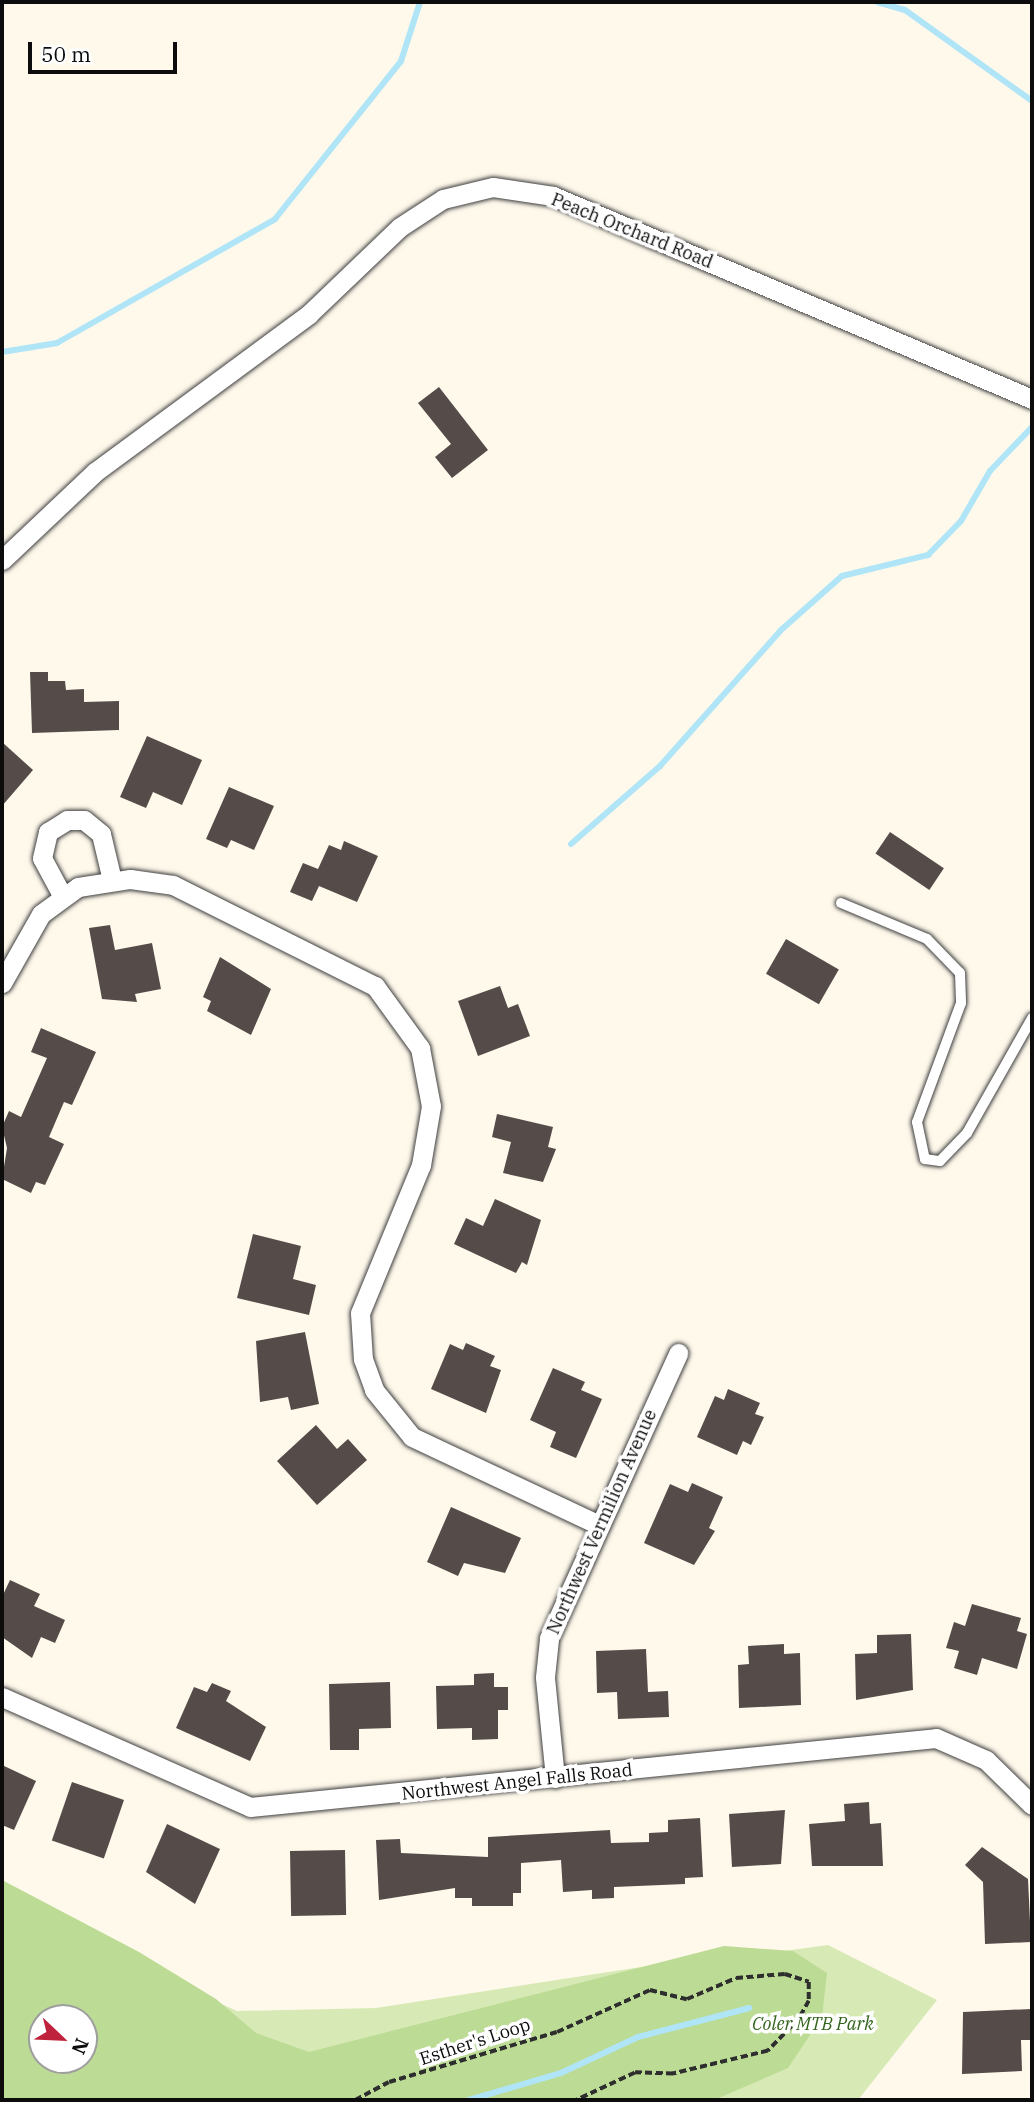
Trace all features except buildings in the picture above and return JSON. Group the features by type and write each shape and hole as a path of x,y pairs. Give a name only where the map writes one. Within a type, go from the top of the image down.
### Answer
{"street":[{"name":"Peach Orchard Road","path":"2,560 95,471 299,322 400,227 443,200 493,187 553,196 1032,399"},
{"path":"63,897 42,859 48,832 67,820 84,820 101,834 112,880"},
{"path":"2,983 27,930 63,897 112,880 186,891 353,970 401,1014 428,1077 430,1132 360,1313 363,1359 374,1390 412,1437 599,1525"},
{"name":"Northwest Vermilion Avenue","path":"555,1778 545,1657 599,1525 678,1353"},
{"name":"Northwest Angel Falls Road","path":"2,1697 250,1807 936,1738 986,1760 1032,1805"}],"lane":[{"path":"841,903 927,939 960,973 961,1003 917,1122 925,1159 940,1161 967,1133 1032,1018"}],"path":[{"name":"Esther's Loop","path":"355,2100 389,2082 557,2032 650,1990 687,1999 736,1978 785,1974 809,1982 809,2001 799,2019 768,2051 673,2074 635,2073 577,2100"}],"green space":[{"name":"Coler MTB Park","path":"2,1880 139,1952 216,1999 256,2033 309,2052 724,1946 793,1951 827,1973 822,2017 788,2068 714,2100 2,2100"},
{"name":"Coler MTB Park","path":"2,1904 237,2011 376,2008 738,1952 740,1957 828,1945 937,2000 858,2100 2,2100"}],"waterway":[{"path":"2,352 57,343 275,219 401,61 420,2"},
{"path":"877,2 905,10 1032,101"},
{"path":"571,844 660,766 781,630 842,576 928,555 961,521 990,471 1032,427"},
{"path":"469,2100 561,2073 638,2037 749,2008"}]}
